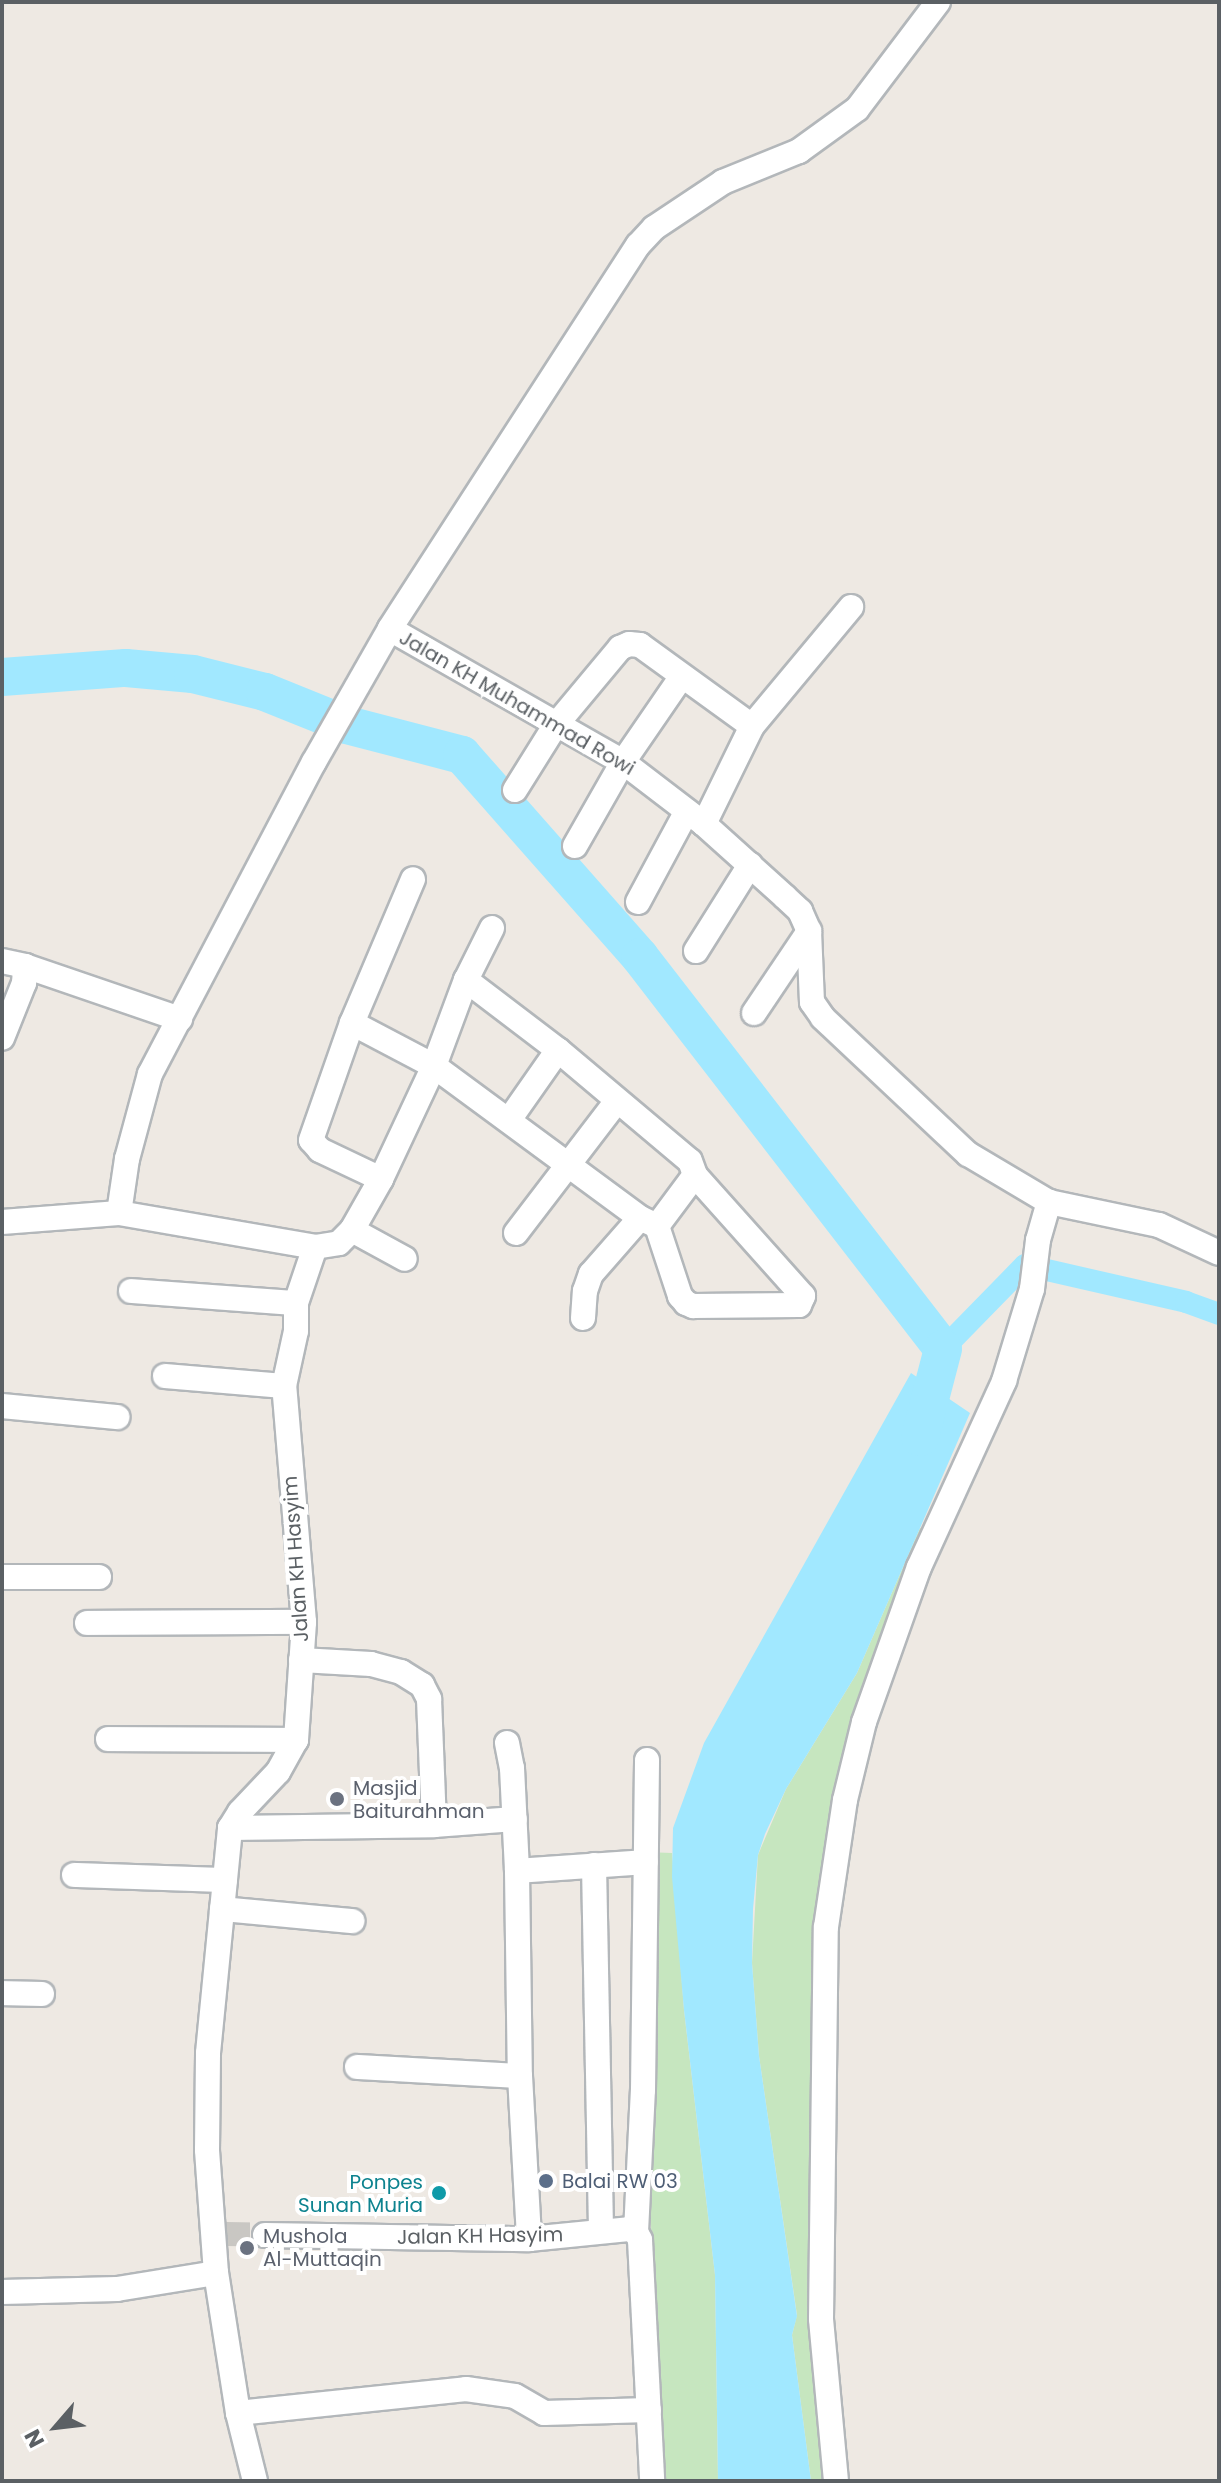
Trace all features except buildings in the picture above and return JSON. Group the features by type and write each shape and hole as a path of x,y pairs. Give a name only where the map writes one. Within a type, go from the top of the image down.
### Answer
{"street":[{"name":"Jalan KH Muhammad Rowi","path":"809,931 800,911 750,865 696,818 623,762 555,726 390,629 638,245 654,228 723,182 799,151 857,109 938,2"},
{"path":"638,902 696,818 752,726 851,607"},
{"path":"119,1213 127,1159 150,1074 314,762 390,629"},
{"path":"515,790 555,726 620,648 629,644 640,645 752,726"},
{"path":"575,846 623,762 682,676"},
{"path":"696,951 750,865"},
{"path":"381,1179 311,1143 352,1023 413,879"},
{"path":"2,1222 119,1213 315,1247 334,1246 352,1230 381,1179 434,1066 466,980 492,928"},
{"path":"754,1013 809,931"},
{"path":"809,931 812,1002 823,1018 968,1154 1049,1202 1159,1225 1219,1253"},
{"path":"13,964 180,1019"},
{"path":"2,1038 24,983 13,964"},
{"path":"352,1023 434,1066 649,1222 680,1296 686,1303 693,1306 792,1307 802,1302 803,1296 695,1175 684,1154 558,1050 466,980"},
{"path":"509,1120 558,1050"},
{"path":"516,1233 617,1101"},
{"path":"583,1318 585,1291 591,1274 695,1175"},
{"path":"836,2481 821,2319 826,1927 845,1800 864,1722 914,1581 1004,1381 1032,1289 1038,1240 1049,1202"},
{"path":"352,1230 405,1259"},
{"name":"Jalan KH Hasyim","path":"230,1828 240,1812 278,1772 296,1740 304,1622 284,1386 296,1331 296,1303 315,1247"},
{"path":"131,1291 296,1303"},
{"path":"165,1376 284,1386"},
{"path":"2,1406 117,1417"},
{"path":"2,1577 99,1577"},
{"path":"87,1623 304,1622"},
{"path":"301,1660 371,1664 401,1672 428,1691 434,1825"},
{"path":"108,1739 296,1740"},
{"path":"507,1743 515,1819 520,2076 529,2239"},
{"path":"647,1760 643,2090 636,2232 640,2240 652,2481"},
{"path":"255,2481 238,2413 216,2273 221,2234 207,2150 208,2053 230,1828 434,1825 515,1819"},
{"path":"517,1871 646,1862"},
{"path":"594,1865 601,2231"},
{"path":"74,1875 225,1880"},
{"path":"222,1909 352,1921"},
{"path":"2,1993 42,1994"},
{"path":"357,2067 520,2076"},
{"name":"Jalan KH Hasyim","path":"265,2235 529,2239 629,2229 636,2232"},
{"path":"2,2292 117,2289 216,2273"},
{"path":"238,2413 466,2389 515,2396 544,2413 649,2410"}],"green space":[{"path":"920,1528 927,1531 824,1878 832,2481 811,2481 792,2335 797,2315 759,2056 752,1963 758,1855 786,1789 857,1673"},
{"path":"646,1852 672,1853 684,2010 715,2275 718,2481 659,2481 649,2161"}],"water":[{"path":"911,1373 970,1413 857,1673 786,1789 765,1834 758,1855 753,1909 752,1963 759,2056 797,2316 792,2335 811,2481 718,2481 715,2275 684,2010 672,1877 673,1828 704,1743"}],"waterway":[{"path":"2,677 126,668 193,674 265,692 347,725 462,755 640,957 943,1349 920,1437"},
{"path":"943,1349 1025,1265 1186,1302 1219,1314"}],"tunnel":[{"path":"226,2234 265,2235"}],"place":[{"name":"Masjid Baiturahman","path":"337,1799"},
{"name":"Balai RW 03","path":"546,2181"},
{"name":"Ponpes Sunan Muria","path":"439,2193"},
{"name":"Mushola Al-Muttaqin","path":"247,2248"}]}
